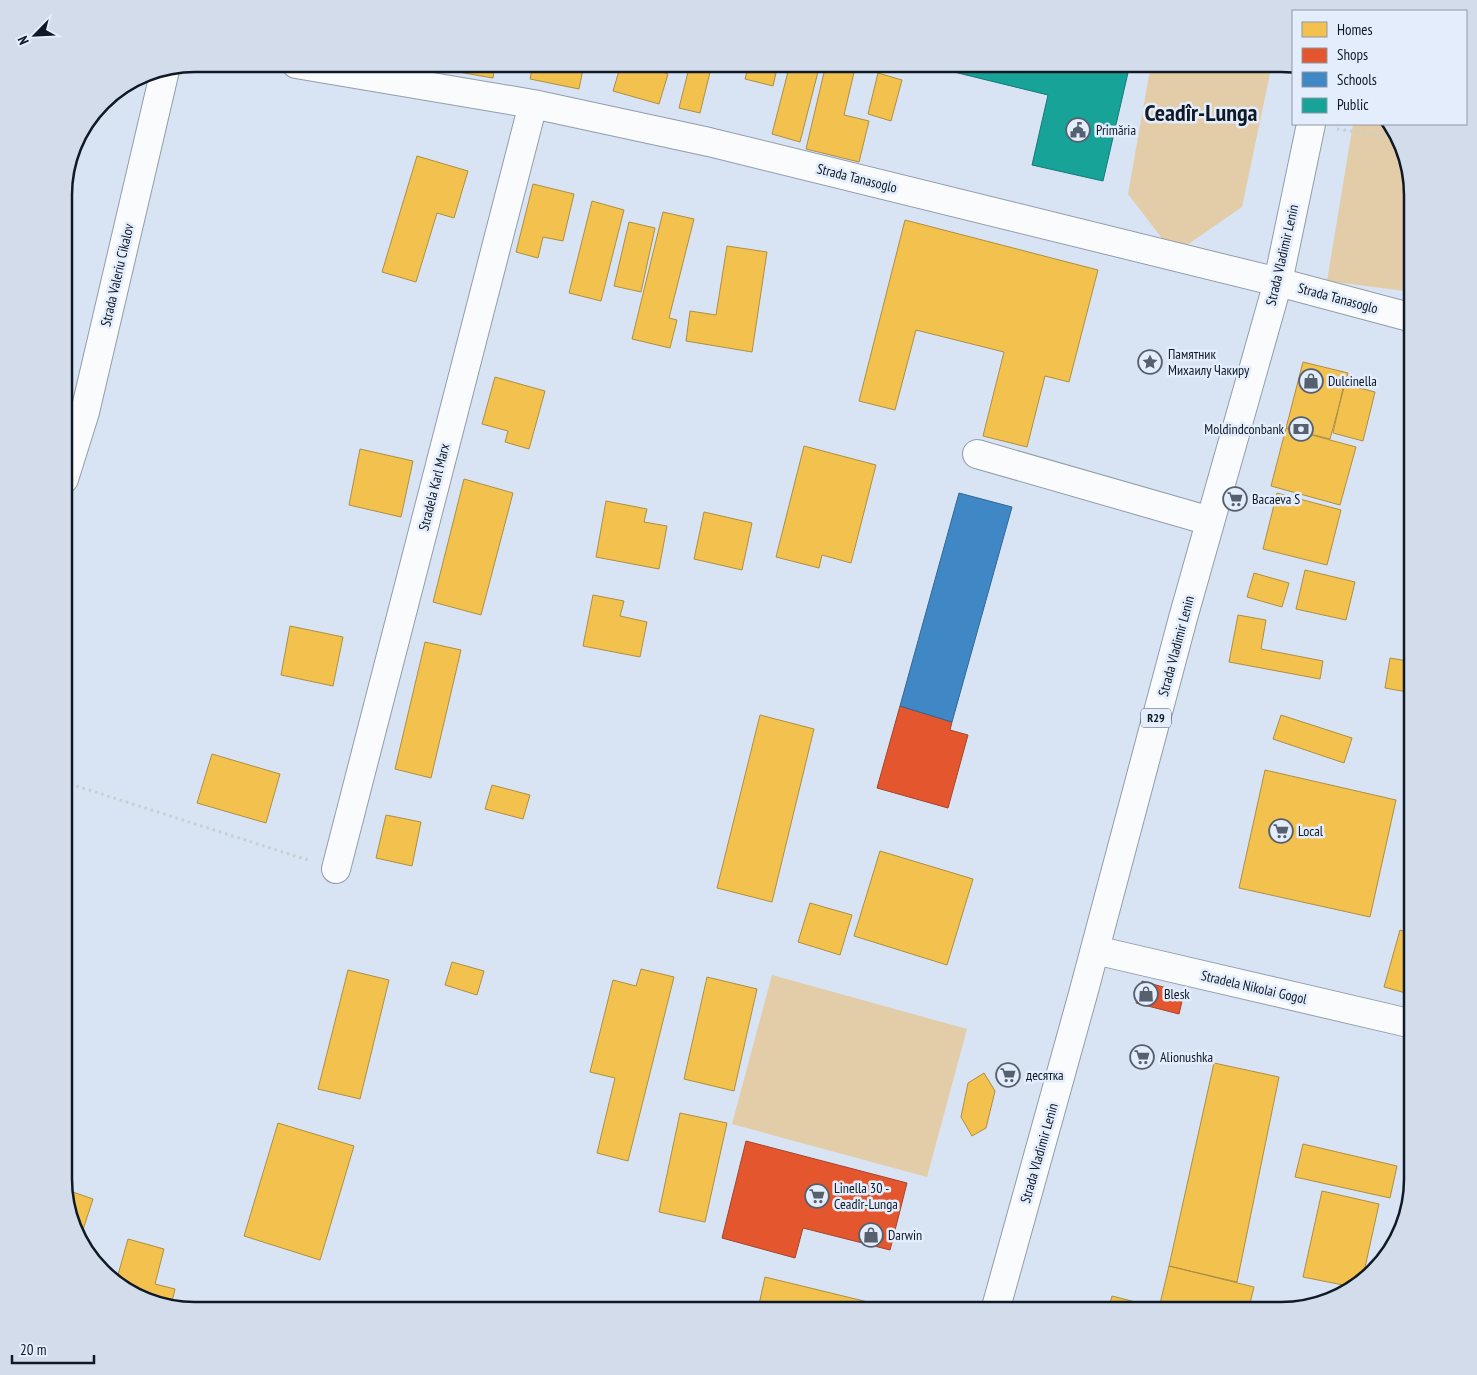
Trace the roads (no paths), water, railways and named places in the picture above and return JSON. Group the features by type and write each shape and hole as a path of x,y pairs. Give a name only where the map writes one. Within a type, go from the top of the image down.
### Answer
{"street":[{"name":"Strada Tanasoglo","path":"348,73 533,104 709,142 1278,282 1404,316"},
{"name":"Strada Valeriu Cikalov","path":"73,450 85,412 163,77"},
{"name":"Stradela Karl Marx","path":"336,869 533,104"},
{"name":"Strada Vladimir Lenin","path":"997,1302 1095,950 1210,521 1278,282 1311,125"},
{"path":"976,454 1210,521"},
{"name":"Stradela Nikolai Gogol","path":"1095,950 1404,1022"}],"place":[{"name":"Primăria","path":"1078,130"},
{"name":"Памятник Михаилу Чакиру","path":"1150,362"},
{"name":"Dulcinella","path":"1311,381"},
{"name":"Moldindconbank","path":"1301,429"},
{"name":"Bacaeva S","path":"1235,499"},
{"name":"Local","path":"1281,831"},
{"name":"Blesk","path":"1146,994"},
{"name":"Alionushka","path":"1142,1057"},
{"name":"десятка","path":"1008,1075"},
{"name":"Linella 30 - Ceadîr-Lunga","path":"817,1196"},
{"name":"Darwin","path":"871,1235"}],"district":[{"name":"Ceadîr-Lunga","path":"1201,113"}]}
